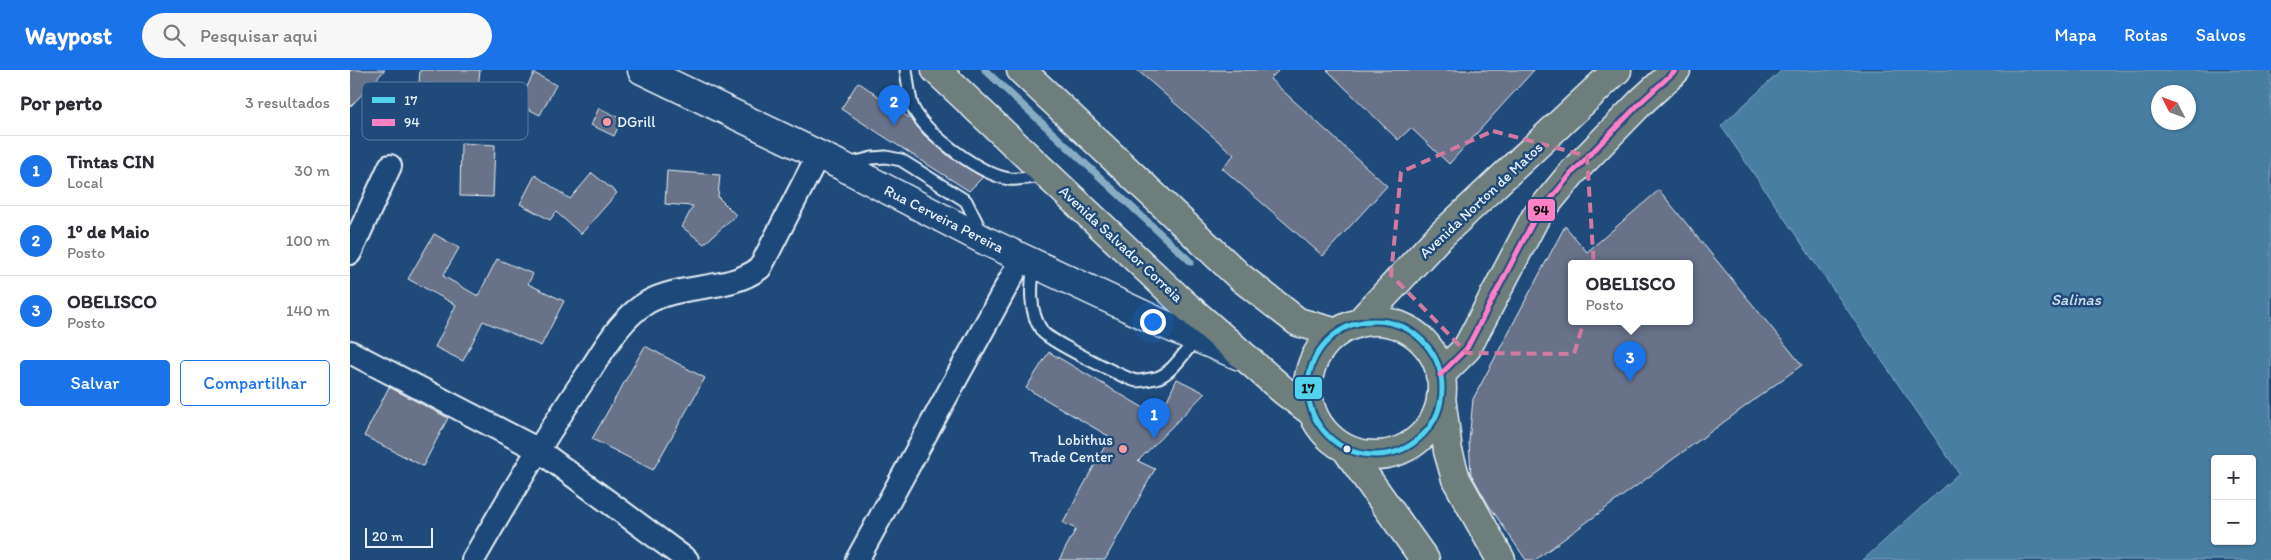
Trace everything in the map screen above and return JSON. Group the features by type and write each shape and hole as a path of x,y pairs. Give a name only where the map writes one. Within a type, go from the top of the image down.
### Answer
{"main road":[{"name":"Rua Cerveira Pereira","path":"642,70 830,161 986,241 1197,338 1250,360"},
{"name":"Avenida Salvador Correia","path":"936,70 1184,303 1312,412"},
{"path":"1021,70 1240,278 1298,322 1348,328 1386,322 1411,332 1430,350 1441,385 1448,451 1456,479 1501,560"},
{"path":"1346,449 1358,453 1383,454 1407,446 1427,430 1434,419 1441,385 1467,348 1535,218 1578,168 1641,102 1676,70"},
{"name":"Avenida Norton de Matos","path":"1348,328 1609,72"},
{"path":"1348,328 1319,351 1309,374 1308,387 1312,412 1326,434 1346,449 1425,560"}],"street":[{"path":"473,560 538,449 620,327 647,303 664,296 747,278 760,268 830,161"},
{"path":"350,253 390,166"},
{"path":"857,560 1028,261"},
{"path":"350,352 538,449 686,560"}],"lane":[{"path":"906,70 913,106 924,125 952,148 987,172 1010,179 1048,176"},
{"path":"1028,261 1034,313 1042,331 1054,342 1136,381 1158,378 1174,365 1197,338"}],"highlighted area":[{"path":"1493,131 1587,156 1595,284 1574,354 1467,353 1391,275 1401,172"}],"water":[{"name":"Salinas","path":"1782,70 2271,70 2271,560 1863,560 1959,473 1721,126"}],"building":[{"path":"350,70 385,70 374,82 362,82 362,94 350,107"},
{"path":"420,70 480,70 479,82 419,82"},
{"path":"1137,70 1279,70 1270,79 1387,186 1323,256 1222,168 1234,155"},
{"path":"1327,70 1534,70 1449,164 1411,128 1398,140"},
{"path":"534,73 556,85 540,115 528,109 528,85"},
{"path":"858,82 911,119 924,135 951,158 983,177 969,191 841,109"},
{"name":"DGrill","path":"599,108 622,119 614,136 591,125"},
{"path":"461,143 495,145 493,197 460,196"},
{"path":"667,171 720,175 718,197 736,215 704,244 682,227 693,206 665,204"},
{"path":"592,173 617,193 581,234 556,212 550,220 520,204 535,175 570,199"},
{"path":"1659,190 1802,365 1535,560 1526,560 1488,504 1471,474 1469,442 1473,399 1565,226 1587,252"},
{"path":"434,234 459,248 443,276 478,296 497,259 533,274 528,284 564,301 541,346 483,321 463,361 435,347 456,305 408,279"},
{"path":"645,346 705,378 653,470 592,439"},
{"name":"Lobithus Trade Center","path":"1049,352 1159,417 1177,379 1205,393 1138,461 1155,469 1105,560 1059,560 1076,529 1063,523 1110,437 1026,388"},
{"path":"389,387 448,418 423,466 364,436"}],"waterway":[{"path":"985,70 1191,262"}],"transit line":[{"name":"94","path":"1440,375 1467,348 1535,218 1571,174 1641,102 1676,70"},
{"name":"17","path":"1375,321 1401,326 1422,341 1437,362 1442,388 1437,414 1422,435 1401,450 1375,455 1349,450 1328,435 1313,414 1308,388 1313,362 1328,341 1349,326 1375,321"}],"place":[{"name":"DGrill","path":"607,122"},
{"name":"1º de Maio","path":"894,126"},
{"name":"OBELISCO","path":"1630,382"},
{"name":"Tintas CIN","path":"1154,439"},
{"name":"Lobithus Trade Center","path":"1123,449"}]}
